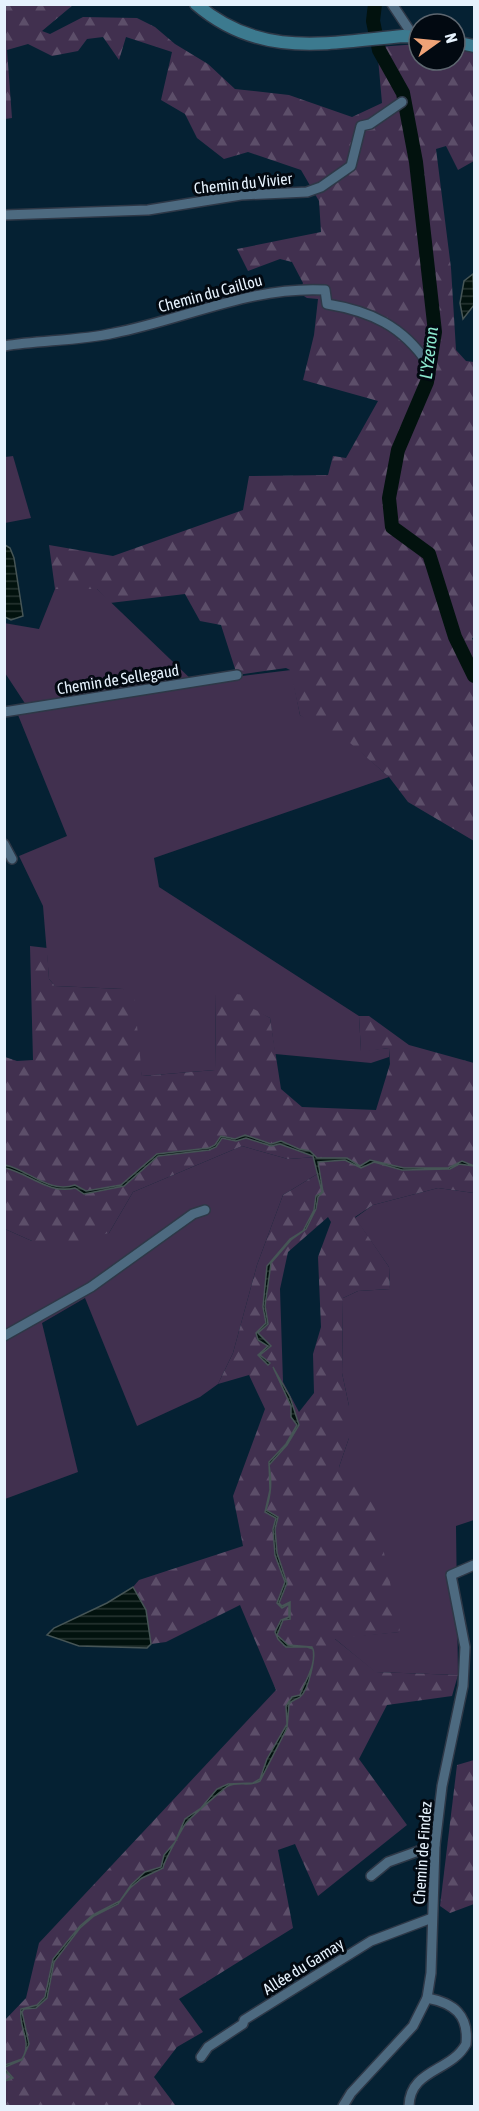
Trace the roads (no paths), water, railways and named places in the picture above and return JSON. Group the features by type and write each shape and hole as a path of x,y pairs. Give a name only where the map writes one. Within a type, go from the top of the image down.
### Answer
{"main road":[{"path":"196,4 223,25 267,42 297,45 407,37"}],"street":[{"path":"392,4 407,29"},
{"name":"Chemin du Vivier","path":"4,215 148,210 241,195 307,192 321,187 351,166 361,126 370,124 402,102"},
{"name":"Chemin du Caillou","path":"4,346 112,334 249,295 309,289 325,290 327,304 353,308 381,319 421,354 428,364"},
{"name":"Chemin de Sellegaud","path":"4,712 237,675"},
{"path":"4,844 12,859"},
{"path":"4,1336 91,1287 193,1214 205,1210"},
{"name":"Chemin de Findez","path":"343,2106 351,2093 413,2026 427,1998 431,1973 435,1845 442,1786 463,1686 465,1647 451,1575 474,1565"},
{"path":"371,1876 388,1862 435,1845"},
{"name":"Allée du Gamay","path":"201,2057 208,2047 243,2024 244,2020 370,1941 432,1918"},
{"path":"410,2106 412,2093 421,2077 452,2062 466,2044 466,2023 453,2005 427,1998"},
{"path":"466,2023 474,2017"}],"waterway":[{"name":"L'Yzeron","path":"375,4 373,21 379,50 403,93 416,162 435,332 427,382 398,450 389,498 392,527 429,554 455,637 474,676"}]}
